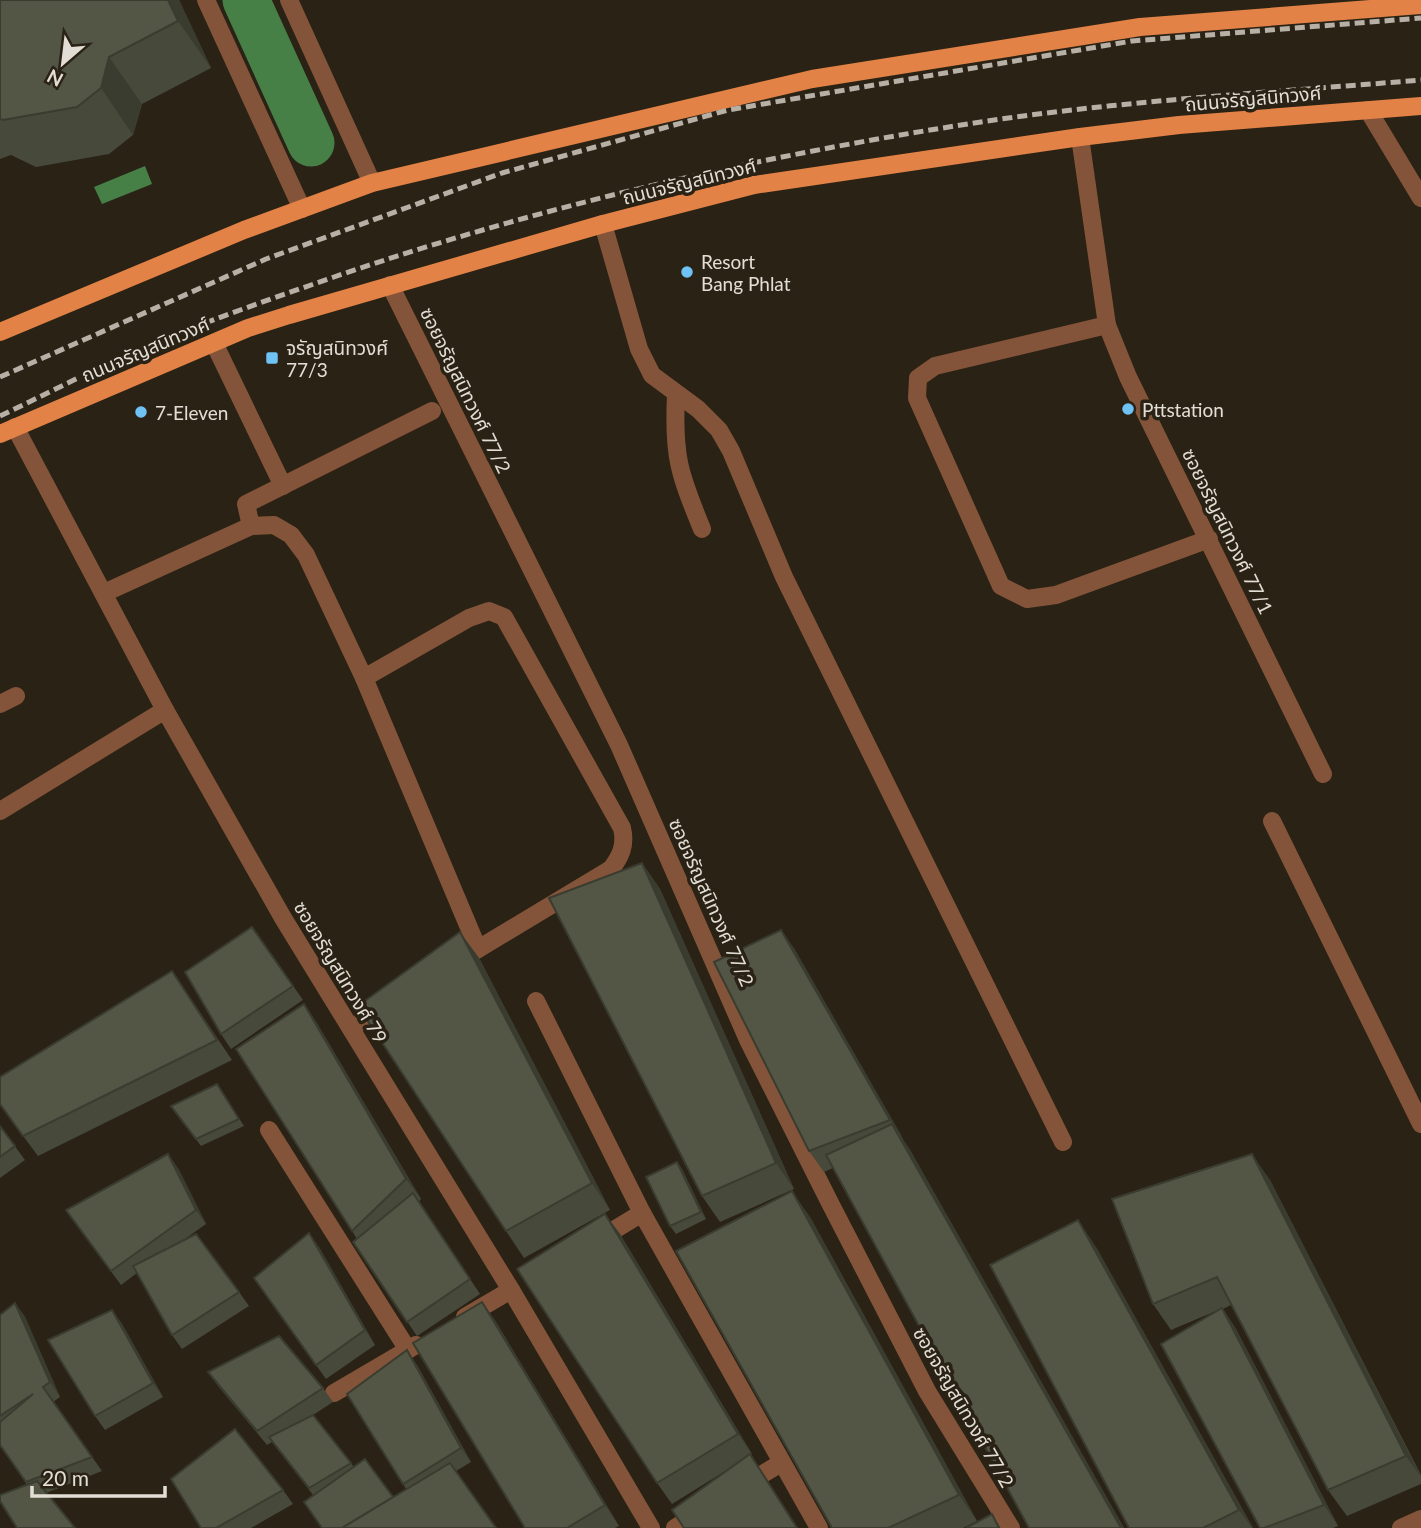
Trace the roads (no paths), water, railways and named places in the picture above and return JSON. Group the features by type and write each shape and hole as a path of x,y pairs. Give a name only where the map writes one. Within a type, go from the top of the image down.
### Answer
{"main road":[{"path":"1,328 372,183 812,79 1140,27 1421,5"},
{"name":"ถนนจรัญสนิทวงศ์","path":"7,430 248,328 603,224 754,185 1080,136 1421,106"}],"street":[{"path":"206,0 302,209"},
{"path":"289,0 372,183"},
{"path":"1368,110 1421,198"},
{"name":"ซอยจรัญสนิทวงศ์ 77/1","path":"1080,136 1107,325 1128,377 1323,774"},
{"path":"603,224 639,349 652,375 705,416 719,430 731,451 784,577 1063,1142"},
{"name":"ซอยจรัญสนิทวงศ์ 77/2","path":"390,285 619,745 748,1040 828,1201 927,1391 1012,1528"},
{"path":"1107,325 935,366 918,378 917,398 1001,586 1027,598 1056,595 1209,539"},
{"path":"214,343 283,486"},
{"path":"676,395 674,442 680,477 702,529"},
{"path":"251,526 246,504 432,411"},
{"name":"ซอยจรัญสนิทวงศ์ 79","path":"7,430 104,593 165,710 284,918 351,1028 517,1286 651,1528"},
{"path":"104,593 251,526 274,525 291,535 306,555 364,678 478,949"},
{"path":"364,678 469,618 489,611 504,617 622,828 622,849 611,869 443,971"},
{"path":"0,811 165,710"},
{"path":"1272,821 1421,1124"},
{"path":"351,1028 397,999"},
{"path":"536,1001 642,1213 819,1528"},
{"path":"269,1130 408,1350"},
{"path":"583,1248 642,1213"},
{"path":"453,1324 517,1286"},
{"path":"334,1393 430,1337"},
{"path":"675,1528 781,1463"},
{"path":"1401,1528 1421,1519"}],"waterway":[{"path":"246,0 311,143"}],"railway":[{"path":"0,377 266,259 502,173 728,110 1132,41 1421,18"},
{"path":"0,416 146,347 280,296 414,251 657,184 821,149 987,121 1149,102 1421,80"}],"place":[{"name":"Resort Bang Phlat","path":"687,272"},
{"name":"จรัญสนิทวงศ์ 77/3","path":"272,358"},
{"name":"Pttstation","path":"1128,409"},
{"name":"7-Eleven","path":"141,412"}]}
